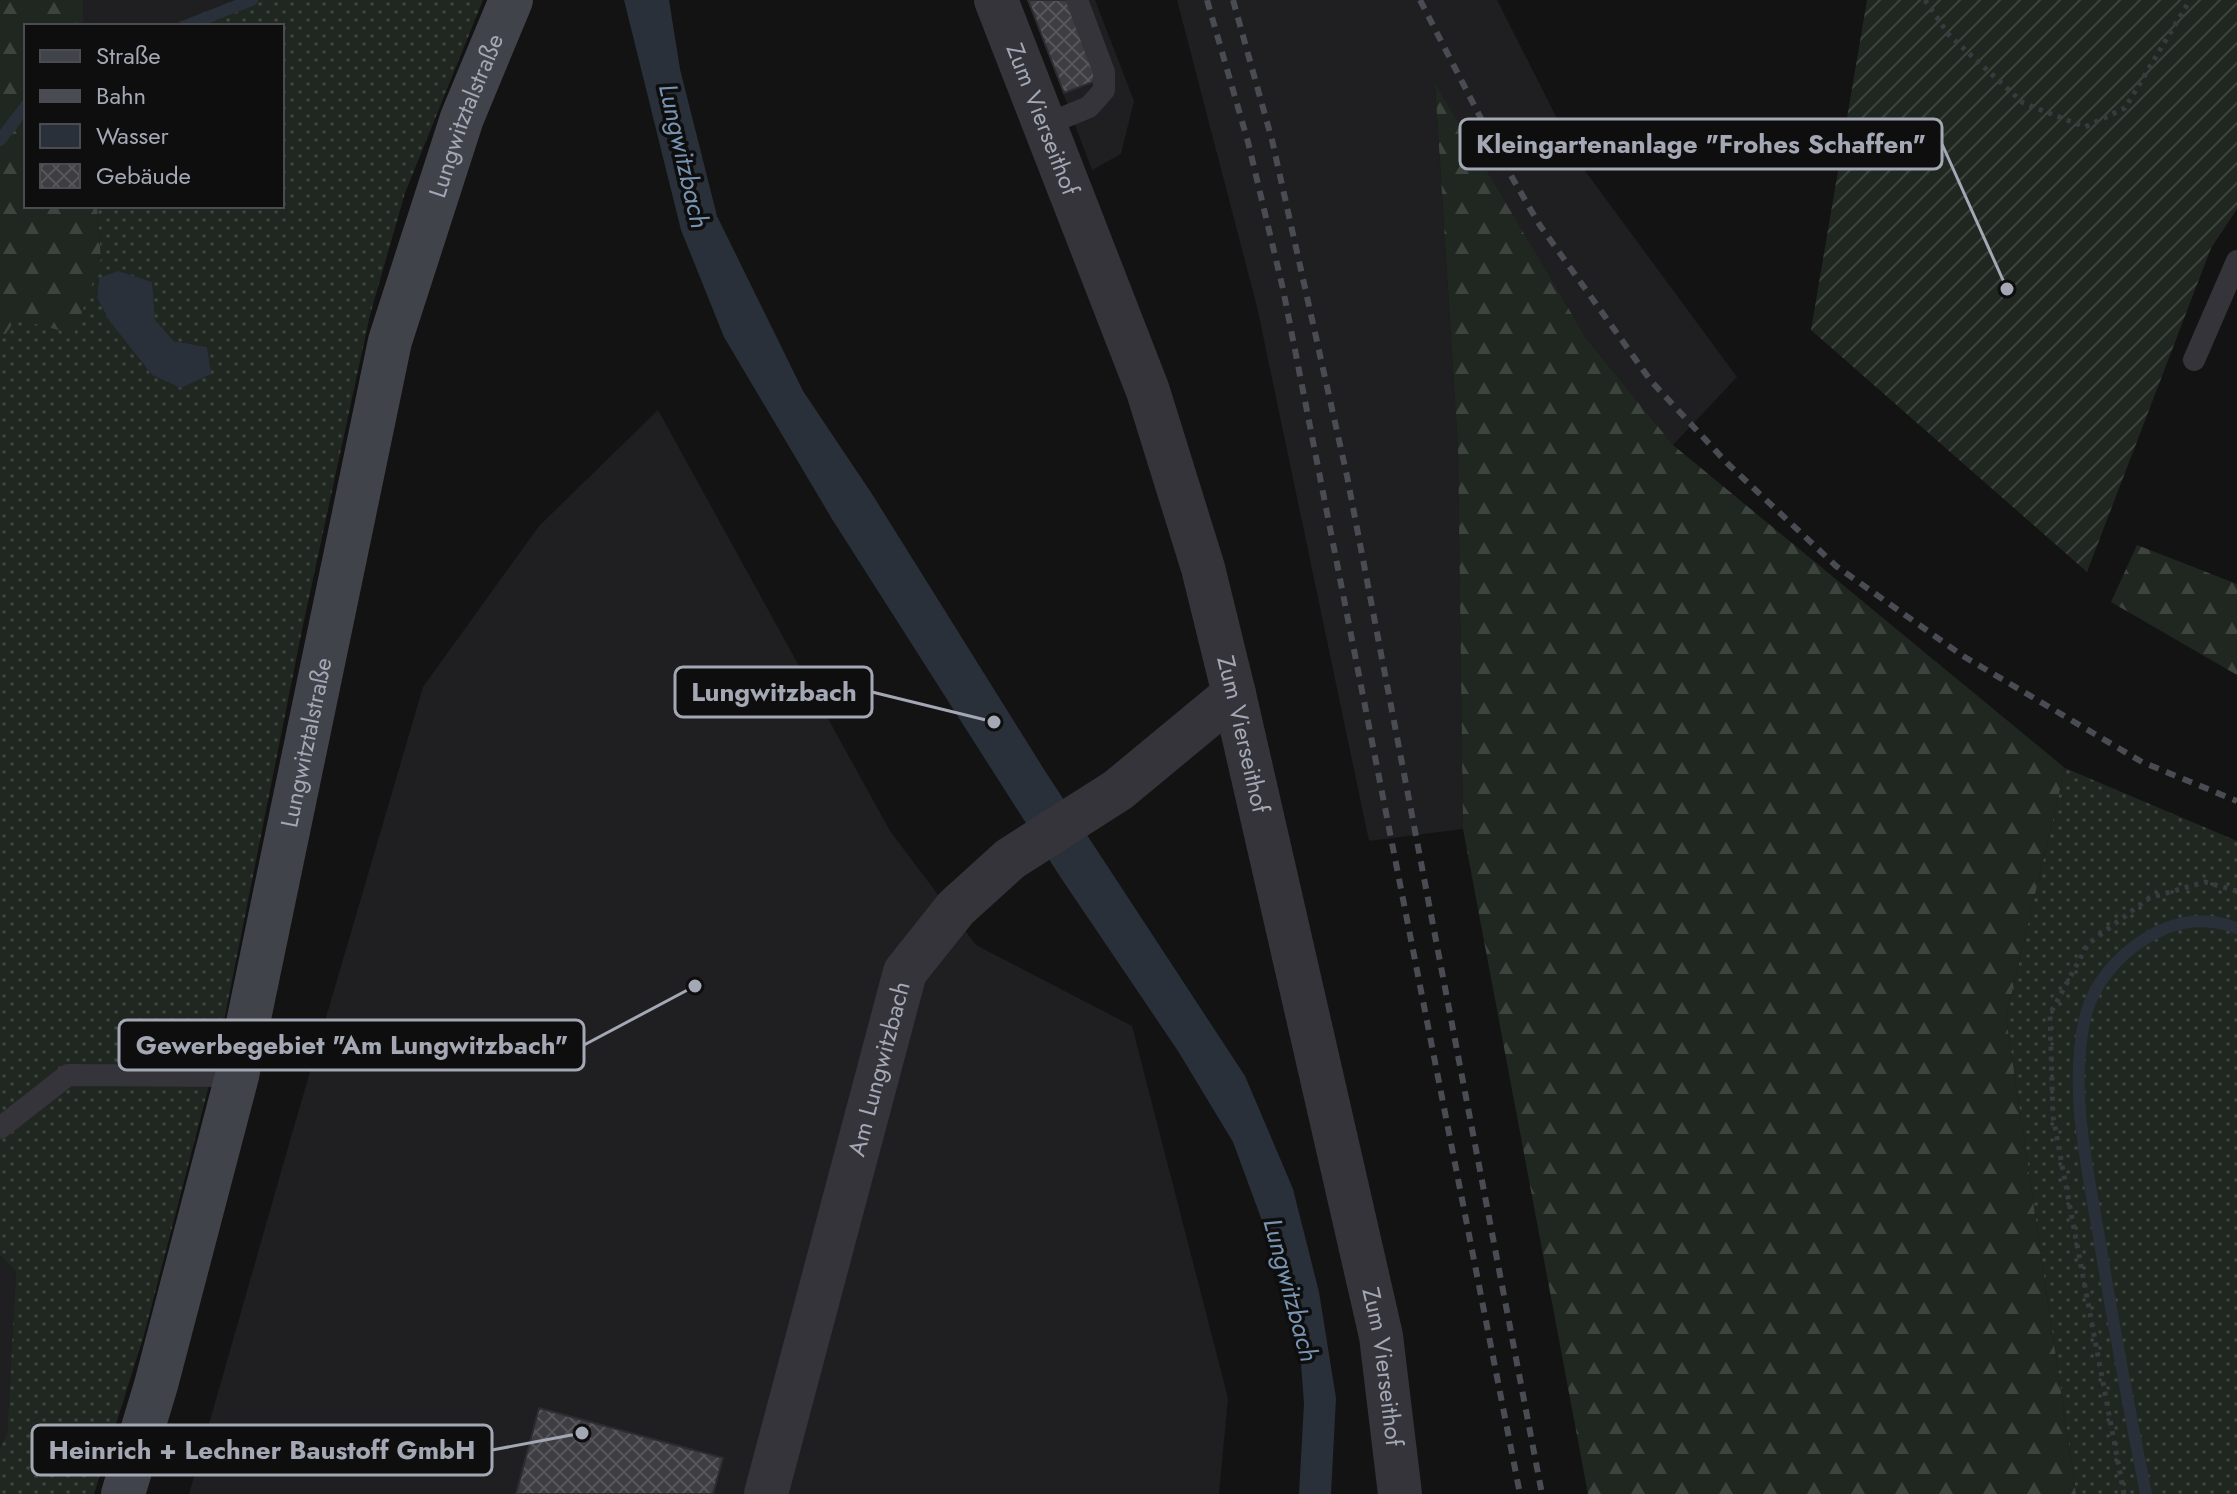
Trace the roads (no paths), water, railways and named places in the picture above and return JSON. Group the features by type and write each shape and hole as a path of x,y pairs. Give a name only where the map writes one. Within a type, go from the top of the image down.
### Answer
{"main road":[{"name":"Lungwitztalstraße","path":"123,1494 156,1385 237,1076 390,341 462,118 511,0"}],"street":[{"name":"Zum Vierseithof","path":"996,0 1148,391 1203,568 1381,1336 1400,1494"},
{"name":"Am Lungwitzbach","path":"766,1494 905,972 956,908 1010,859 1118,790 1234,694"}],"lane":[{"path":"1045,125 1089,107 1104,90 1104,72 1077,0"},
{"path":"2194,360 2237,261"},
{"path":"0,1128 68,1075 237,1076"}],"water":[{"path":"624,0 669,0 680,69 717,216 803,391 872,494 1045,771 1245,1076 1293,1189 1319,1292 1336,1398 1331,1494 1299,1494 1304,1403 1300,1351 1261,1218 1233,1142 1178,1051 1059,875 832,519 724,337 681,230"},
{"path":"118,271 152,282 155,320 174,341 207,347 211,374 181,388 152,375 110,322 97,298 99,278"}],"waterway":[{"path":"190,24 252,0"},
{"path":"0,140 24,109"},
{"path":"2146,1494 2085,1154 2079,1097 2081,1041 2086,1014 2095,991 2109,971 2135,946 2167,928 2190,922 2213,922 2237,928"}],"railway":[{"path":"1207,0 1248,142 1283,289 1520,1494"},
{"path":"1233,0 1272,140 1347,476 1542,1494"},
{"path":"1420,0 1506,167 1539,224 1651,381 1727,463 1836,566 1963,656 2142,762 2237,801"}],"place":[{"name":"Kleingartenanlage \"Frohes Schaffen\"","path":"2007,289"},
{"name":"Lungwitzbach","path":"994,722"},
{"name":"Gewerbegebiet \"Am Lungwitzbach\"","path":"695,986"},
{"name":"Heinrich + Lechner Baustoff GmbH","path":"582,1433"}]}
